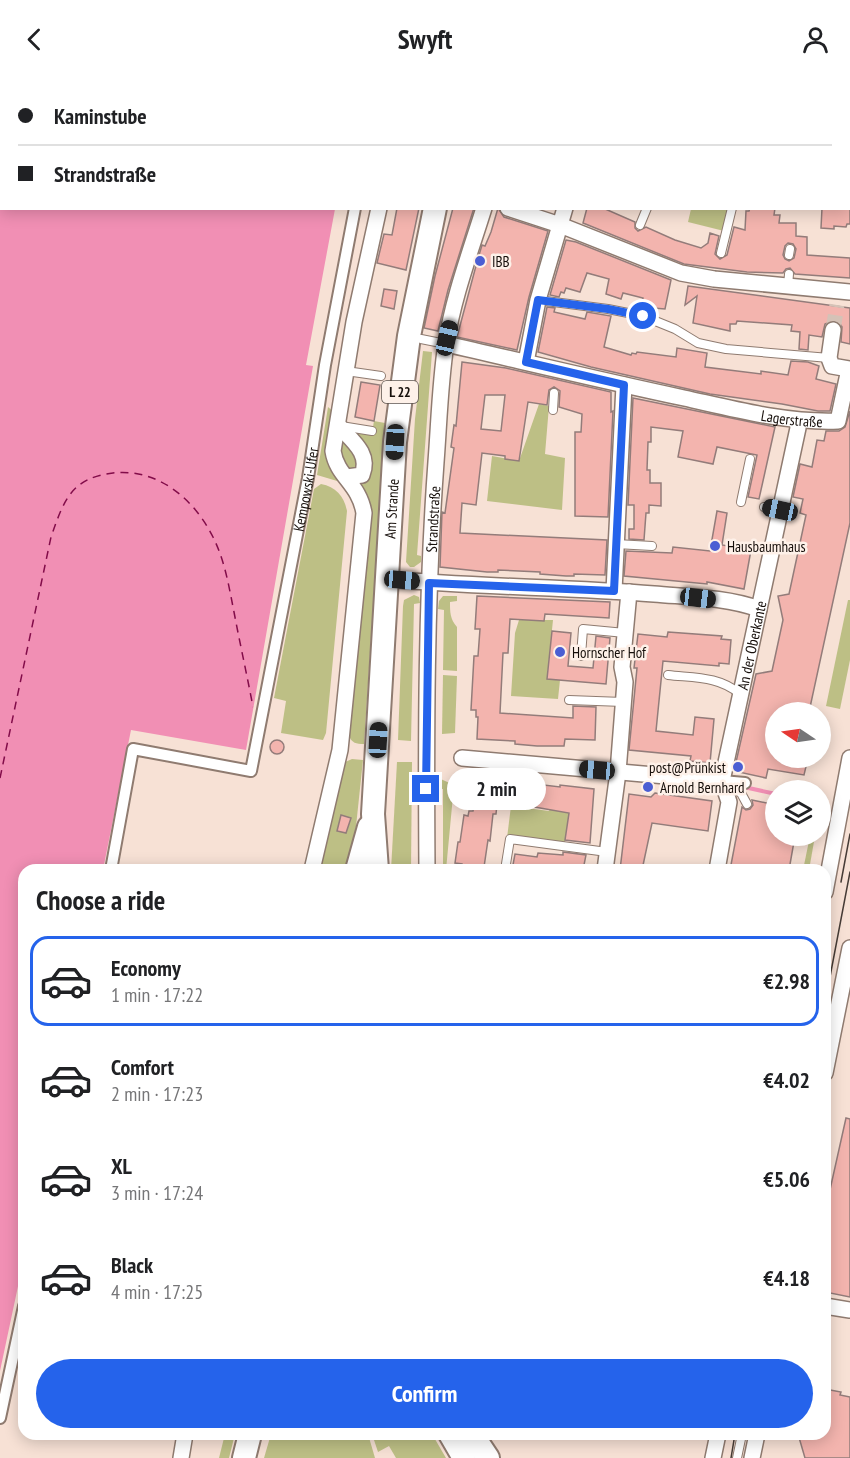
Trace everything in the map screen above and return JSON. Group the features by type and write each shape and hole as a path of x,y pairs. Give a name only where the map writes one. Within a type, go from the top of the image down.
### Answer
{"main road":[{"name":"Am Strande","path":"377,864 373,814 395,442 400,392 414,303 435,210"},
{"name":"Am Strande","path":"359,864 373,814"},
{"path":"244,1458 248,1440"},
{"path":"454,1440 464,1458"},
{"path":"476,1440 488,1458"}],"street":[{"name":"Kempowski-Ufer","path":"112,864 133,749 251,771 308,478 325,365 355,210"},
{"name":"Kempowski-Ufer","path":"313,864 340,750 364,513 362,501 335,463 333,451 354,322 379,210"},
{"name":"Strandstraße","path":"427,864 429,583 446,344 453,310 483,210"},
{"path":"514,210 630,249 681,273 789,280 842,296"},
{"path":"526,362 538,300 565,210"},
{"path":"830,358 833,330"},
{"name":"Lagerstraße","path":"446,344 526,362 558,374 624,385 713,409 797,421 838,421 849,369 832,366 830,358"},
{"path":"606,864 618,772 625,682 622,667 625,633 616,544 624,385"},
{"name":"An der Oberkante","path":"718,864 729,802 722,781 759,609 783,511 798,428 797,421"},
{"path":"338,425 364,455 365,466 362,475 347,477"},
{"path":"387,579 621,592 737,603 759,609"},
{"path":"462,758 746,783"},
{"path":"830,864 850,758"},
{"path":"831,1044 849,956"},
{"path":"831,1307 850,1310"},
{"path":"0,1418 18,1334"},
{"path":"181,1458 184,1440"},
{"path":"713,1458 717,1440"},
{"path":"752,1458 756,1440"}],"lane":[{"path":"640,225 646,210"},
{"path":"721,253 732,210"},
{"path":"538,300 643,316 675,328 698,344 726,349 830,358"},
{"path":"421,339 446,344"},
{"path":"346,371 381,376"},
{"path":"553,410 554,393"},
{"path":"338,425 372,431"},
{"path":"741,502 750,459"},
{"path":"764,507 783,511"},
{"path":"616,544 652,546"},
{"path":"581,656 583,628 625,633"},
{"path":"668,675 718,680 727,683 740,694"},
{"path":"569,700 623,702"},
{"path":"722,781 741,793 747,804"},
{"path":"506,864 510,839 607,852"},
{"path":"737,1458 740,1440"}],"green space":[{"path":"691,210 729,210 724,231 688,222"},
{"path":"423,351 432,352 417,555 421,556 421,562 410,567 406,562 415,419"},
{"path":"539,404 549,406 545,454 565,458 562,510 487,501 492,456 519,461"},
{"path":"328,407 353,429 372,433 374,421 385,423 364,744 355,743 349,736 371,508 364,489 317,475"},
{"path":"321,484 331,487 338,493 347,511 326,733 323,740 281,733 286,701 274,698 314,489"},
{"path":"414,595 419,597 420,603 414,604 411,741 398,740 403,606 404,600"},
{"path":"443,596 457,596 457,601 450,602 451,615 457,627 457,671 443,670 444,610 438,609 439,601"},
{"path":"848,600 850,600 850,660 840,709 831,707 831,702 827,702"},
{"path":"519,620 553,620 547,678 560,680 558,699 511,696 515,633"},
{"path":"443,675 457,676 455,733 442,734"},
{"path":"352,759 363,760 355,836 349,864 319,864 343,763"},
{"path":"397,762 412,762 411,864 391,864"},
{"path":"434,776 454,785 447,864 443,864 443,789 434,789"},
{"path":"511,806 549,811 550,808 574,809 568,816 570,822 564,846 507,838"},
{"path":"808,846 813,846 810,864 804,864"},
{"path":"224,1440 234,1440 229,1458 219,1458"},
{"path":"269,1440 370,1440 375,1458 264,1458"},
{"path":"374,1440 436,1440 446,1458 396,1458 389,1446 378,1452"}],"shaded area":[{"path":"0,210 335,210 306,365 313,366 246,750 131,730 104,864 18,864 18,1286 0,1371"}],"building":[{"path":"397,210 419,210 406,270 377,263 384,234 392,235"},
{"path":"452,210 473,210 448,290 438,331 424,328"},
{"path":"497,210 504,217 548,231 517,350 457,337 482,245 485,246"},
{"path":"586,210 608,210 635,222 635,228 638,231 646,227 675,240 701,248 708,243 710,233 719,236 715,254 720,259 727,255 734,227 745,230 746,211 775,210 774,215 780,215 779,223 796,223 796,236 807,237 807,255 850,258 850,278 795,274 790,268 783,273 747,272 684,264 583,223","holes":["788,243 793,244 796,249 794,258 789,261 785,259 783,255"]},
{"path":"822,210 850,210 850,224 846,227 821,228"},
{"path":"566,240 671,280 665,309 641,307 643,298 623,293 621,299 606,294 609,279 587,273 580,292 566,288 559,297 550,295"},
{"path":"688,286 850,308 850,344 841,342 842,327 834,320 825,324 822,337 809,335 808,350 799,349 800,332 791,331 792,325 737,321 736,324 730,324 730,331 693,323 697,296 685,305"},
{"path":"384,289 397,291 394,309 381,306"},
{"path":"547,307 555,308 554,312 585,319 587,312 611,316 604,347 631,355 637,352 676,357 677,348 707,353 705,367 761,374 761,371 788,375 791,361 808,362 819,366 816,379 836,384 830,411 710,394 591,367 538,352"},
{"path":"462,362 506,368 611,392 611,412 613,411 608,517 575,516 575,432 581,432 582,414 559,407 560,391 554,387 549,390 547,405 528,402 519,461 505,459 505,456 482,453 476,505 462,503 460,533 607,540 605,575 566,576 540,574 540,572 498,570 498,572 487,572 440,567 442,512 445,513 454,448 451,447 454,425 456,426","holes":["485,395 505,395 501,431 481,429"]},
{"path":"361,382 380,385 374,421 355,417"},
{"path":"633,398 775,427 759,499 748,497 757,455 717,447 713,464 678,457 683,431 651,427 647,470 650,470 650,483 661,483 661,506 649,505 649,513 646,513 644,540 629,539 629,529 634,529 634,505 628,505"},
{"path":"850,411 850,523 811,702 765,702 765,768 806,768 804,775 768,769 766,778 734,771 756,674 772,671 783,620 778,596 789,594 806,515 800,513 803,499 793,497 800,464 812,467 817,440 824,441 826,431 839,431 845,427"},
{"path":"717,511 727,513 722,545 751,550 744,589 707,582 707,584 624,576 626,551 672,553 673,547 710,551"},
{"path":"477,596 610,602 609,618 545,614 544,621 510,619 508,653 503,653 500,713 573,718 573,706 596,707 595,740 565,739 564,746 537,746 515,744 515,741 477,739 478,717 476,717 476,710 471,710 474,656 478,656 480,629 475,629"},
{"name":"Hornscher Hof","path":"552,631 571,633 568,666 593,668 596,636 610,638 606,684 547,679"},
{"path":"668,632 722,636 721,639 731,640 729,664 719,663 719,666 663,661 656,731 693,735 695,717 714,719 710,763 690,761 691,756 629,750 638,634 667,637"},
{"path":"277,740 282,742 284,747 282,752 277,754 272,752 270,747 272,742"},
{"path":"478,777 594,789 590,843 565,840 569,813 517,804 517,807 497,804 496,814 493,814 484,864 455,863 464,815 468,816 469,811 473,811"},
{"path":"655,793 712,801 708,831 652,823 643,864 621,864 629,794 651,797"},
{"path":"752,800 765,803 765,846 793,846 790,864 731,864 742,807 746,810 753,805"},
{"path":"341,815 351,818 346,833 337,831"},
{"path":"563,852 586,855 584,864 513,864 515,854 537,857 538,853 563,855"},
{"path":"846,1118 850,1119 850,1297 831,1293 831,1185"},
{"path":"831,1390 850,1397 850,1458 805,1458 800,1440 831,1440"}],"waterway":[{"path":"744,787 765,792"}],"ferry route":[{"path":"0,778 51,537 60,512 71,493 87,480 99,476 129,473 159,481 185,499 205,523 221,555 226,574 253,707"}],"tunnel":[{"path":"833,330 837,305"}],"tram line":[{"path":"841,882 850,834"},
{"path":"831,972 850,872"},
{"path":"731,1458 734,1440"}],"place":[{"name":"IBB","path":"480,261"},
{"name":"Hausbaumhaus","path":"715,546"},
{"name":"Hornscher Hof","path":"560,652"},
{"name":"post@Prünkist","path":"738,767"},
{"name":"Arnold Bernhard","path":"648,787"}],"route":[{"path":"426,789 429,583 614,591 624,385 526,362 538,300 643,316"}]}
